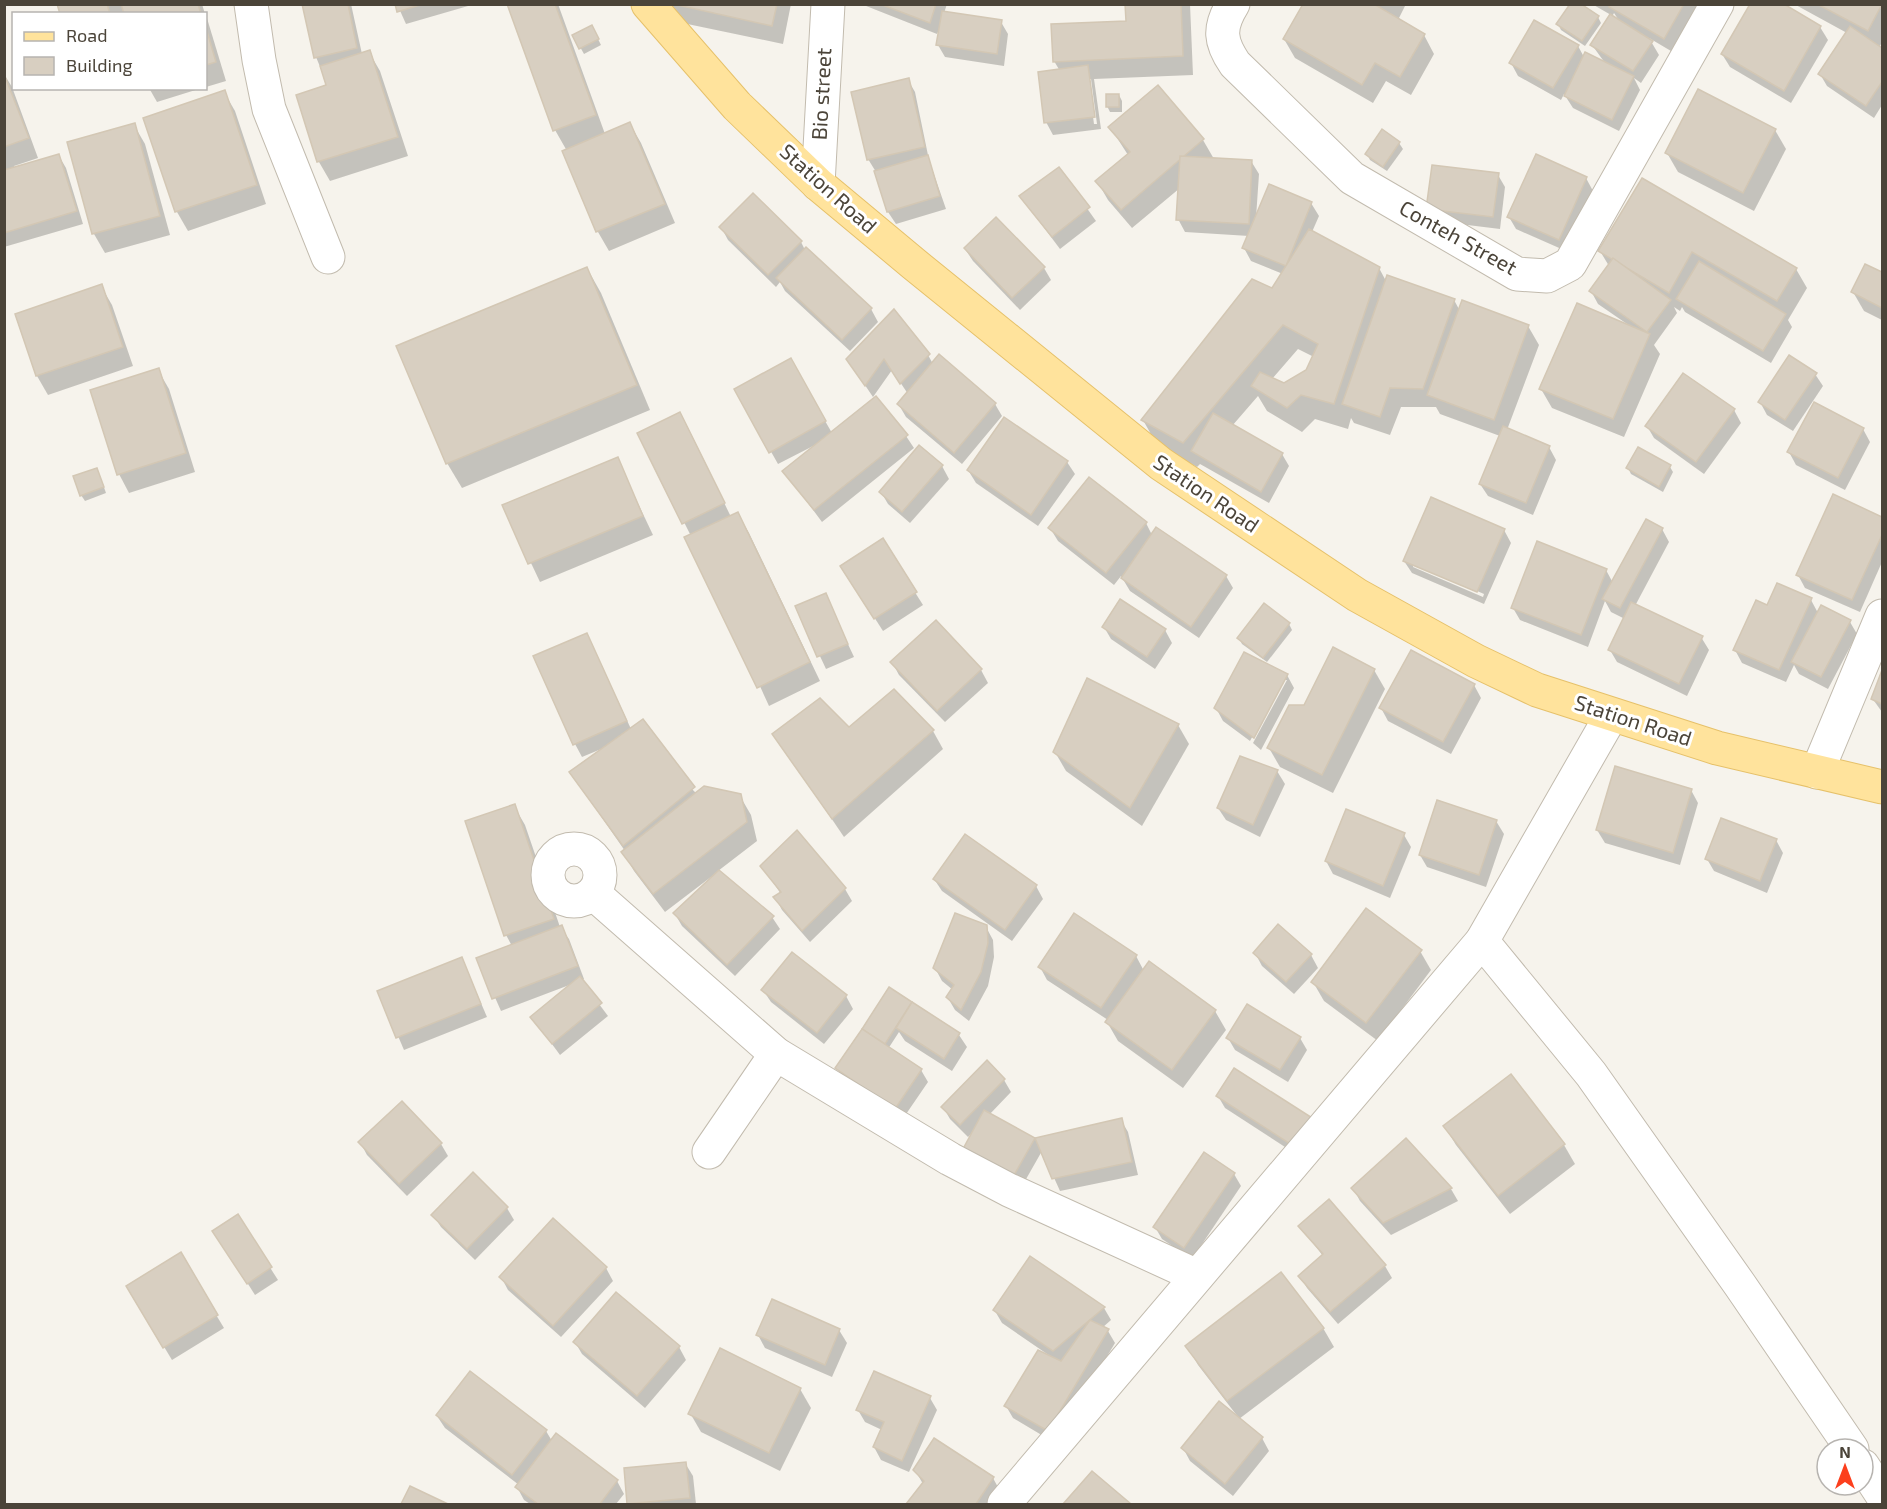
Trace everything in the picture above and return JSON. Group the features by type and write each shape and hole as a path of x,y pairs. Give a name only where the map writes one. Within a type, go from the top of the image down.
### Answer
{"main road":[{"name":"Station Road","path":"648,4 737,106 818,184 1035,364 1170,471 1357,596 1476,661 1537,690 1611,716 1717,748 1882,787"}],"street":[{"path":"251,4 258,60 269,109 328,257"},
{"name":"Bio street","path":"818,184 828,4"},
{"name":"Conteh Street","path":"1233,4 1224,18 1223,45 1235,64 1352,178 1517,274 1547,276 1570,264 1717,4"},
{"path":"1817,772 1882,616"},
{"path":"1004,1504 1482,941 1611,716"},
{"path":"593,893 776,1054 950,1159 1009,1190 1197,1276"},
{"path":"1482,941 1591,1074 1740,1285 1843,1437"},
{"path":"709,1152 776,1054"}],"building":[{"path":"57,4 107,4 109,12 59,12"},
{"path":"121,4 198,4 200,12 123,12"},
{"path":"302,4 348,4 357,48 314,58"},
{"path":"395,4 423,4 397,12"},
{"path":"507,4 555,4 596,115 553,131"},
{"path":"673,4 777,4 772,26"},
{"path":"880,4 936,4 930,23"},
{"path":"1125,4 1181,4 1183,56 1053,62 1051,24 1126,21"},
{"path":"1303,4 1374,4 1425,34 1400,77 1375,63 1362,85 1283,39"},
{"path":"1570,4 1581,4 1599,16 1582,41 1556,24"},
{"path":"1610,4 1684,4 1664,39 1609,7"},
{"path":"1750,4 1784,4 1821,26 1784,91 1721,54"},
{"path":"1817,4 1882,4 1868,31"},
{"path":"942,11 1002,20 997,54 936,45"},
{"path":"1610,14 1653,41 1633,71 1590,45"},
{"path":"1534,20 1579,45 1553,88 1509,63"},
{"path":"592,25 599,39 579,49 572,35"},
{"path":"1850,26 1882,48 1882,82 1866,106 1818,74"},
{"path":"207,31 216,62 207,65"},
{"path":"370,50 398,137 317,162 296,95 326,85 320,66"},
{"path":"1585,52 1634,76 1612,120 1564,96"},
{"path":"1088,65 1095,117 1044,123 1038,72"},
{"path":"4,74 29,138 4,147"},
{"path":"909,78 925,147 867,160 851,92"},
{"path":"1158,85 1204,139 1121,210 1095,181 1130,152 1108,127"},
{"path":"1698,89 1776,129 1743,193 1665,153"},
{"path":"225,90 257,185 175,212 143,118"},
{"path":"1106,94 1119,94 1119,107 1106,107"},
{"path":"630,122 665,204 596,232 562,151"},
{"path":"135,123 160,216 92,234 67,142"},
{"path":"1382,129 1400,142 1383,167 1365,154"},
{"path":"59,154 77,211 4,233 4,170"},
{"path":"1536,154 1587,177 1559,240 1507,217"},
{"path":"928,155 940,196 887,212 874,171"},
{"path":"1180,156 1252,160 1249,224 1176,220"},
{"path":"1432,165 1499,173 1493,217 1426,209"},
{"path":"1059,167 1090,207 1052,237 1019,196"},
{"path":"1642,178 1797,268 1777,301 1692,252 1669,293 1598,251"},
{"path":"1269,184 1312,202 1286,266 1242,248"},
{"path":"753,193 802,241 768,275 719,227"},
{"path":"996,217 1045,267 1012,298 964,248"},
{"path":"1309,229 1380,267 1334,404 1301,395 1287,408 1251,386 1260,372 1284,383 1306,370 1318,344 1283,325 1183,443 1141,420 1252,279 1272,288"},
{"path":"806,247 872,308 842,340 776,278"},
{"path":"1613,258 1671,300 1647,332 1589,291"},
{"path":"1699,261 1786,314 1763,351 1676,299"},
{"path":"1865,264 1882,272 1882,308 1851,292"},
{"path":"587,267 637,385 446,464 396,346"},
{"path":"1387,275 1455,299 1423,389 1390,388 1380,417 1342,404"},
{"path":"102,284 123,347 36,376 15,314"},
{"path":"1462,300 1529,325 1494,420 1427,395"},
{"path":"1577,303 1650,334 1613,419 1539,389"},
{"path":"894,309 930,354 900,384 884,359 865,386 846,359"},
{"path":"939,354 996,403 954,453 897,404"},
{"path":"1789,355 1817,373 1785,420 1758,402"},
{"path":"791,358 826,421 769,453 734,389"},
{"path":"159,368 186,453 117,475 90,390"},
{"path":"1683,373 1735,409 1696,462 1645,426"},
{"path":"876,396 908,435 814,510 782,471"},
{"path":"1814,402 1864,428 1838,478 1787,452"},
{"path":"680,412 725,503 682,524 637,433"},
{"path":"1213,413 1283,453 1261,492 1191,451"},
{"path":"1004,417 1068,461 1031,515 967,470"},
{"path":"1503,426 1550,446 1526,503 1479,484"},
{"path":"919,445 943,465 902,512 879,492"},
{"path":"1638,447 1671,465 1659,487 1626,468"},
{"path":"618,457 643,516 528,564 502,505"},
{"path":"97,468 104,487 80,496 73,476"},
{"path":"1089,477 1147,522 1106,573 1048,528"},
{"path":"1833,494 1882,517 1882,535 1852,600 1796,575"},
{"path":"1431,497 1505,529 1477,592 1403,561"},
{"path":"738,512 810,662 757,688 684,537"},
{"path":"1646,519 1663,528 1620,608 1602,599"},
{"path":"1156,527 1227,575 1191,627 1121,578"},
{"path":"883,538 917,592 874,619 840,566"},
{"path":"1537,541 1607,569 1581,635 1511,608"},
{"path":"1777,583 1812,598 1779,670 1733,650 1756,600 1767,605"},
{"path":"826,593 848,644 817,657 795,606"},
{"path":"1120,599 1166,629 1147,657 1102,627"},
{"path":"1631,602 1703,636 1679,684 1608,650"},
{"path":"1264,603 1290,623 1263,658 1237,638"},
{"path":"1821,605 1851,620 1821,677 1791,662"},
{"path":"936,620 982,669 937,711 890,662"},
{"path":"587,633 627,721 573,745 533,656"},
{"path":"1333,647 1375,669 1322,775 1267,748 1289,705 1304,705"},
{"path":"1411,650 1475,684 1443,742 1379,708"},
{"path":"1244,652 1288,674 1254,738 1214,708"},
{"path":"1882,670 1882,704 1871,699"},
{"path":"1087,678 1179,724 1130,808 1053,752"},
{"path":"894,689 934,730 832,819 772,734 820,698 849,727"},
{"path":"643,719 695,787 623,846 569,772"},
{"path":"1240,756 1278,770 1253,825 1217,808"},
{"path":"1615,766 1692,789 1673,853 1596,830"},
{"path":"704,786 741,794 747,822 653,894 621,852"},
{"path":"1437,800 1497,820 1479,875 1419,855"},
{"path":"515,804 554,919 504,936 465,821"},
{"path":"1346,809 1405,833 1383,886 1325,861"},
{"path":"1721,818 1777,839 1760,881 1705,859"},
{"path":"797,830 846,888 802,931 773,897 781,892 760,866"},
{"path":"965,834 1037,885 1005,930 933,879"},
{"path":"719,870 774,916 727,965 673,913"},
{"path":"1366,908 1422,950 1366,1023 1311,982"},
{"path":"955,913 987,925 988,943 981,972 961,1010 946,997 954,985 933,968"},
{"path":"1074,913 1137,955 1101,1008 1038,967"},
{"path":"1278,924 1312,954 1286,982 1253,953"},
{"path":"562,925 578,966 492,999 476,958"},
{"path":"792,952 847,995 817,1033 761,990"},
{"path":"462,957 481,1004 396,1038 377,991"},
{"path":"1149,961 1216,1010 1172,1070 1105,1022"},
{"path":"580,976 602,1003 552,1044 530,1017"},
{"path":"889,987 912,1002 885,1044 862,1029"},
{"path":"912,1002 960,1033 944,1059 896,1028"},
{"path":"1247,1004 1301,1037 1280,1070 1226,1038"},
{"path":"862,1029 922,1069 895,1109 835,1068"},
{"path":"987,1060 1005,1079 960,1125 941,1107"},
{"path":"1234,1068 1317,1121 1298,1149 1216,1096"},
{"path":"1511,1074 1565,1144 1498,1196 1443,1126"},
{"path":"402,1101 442,1143 399,1184 358,1142"},
{"path":"984,1110 1035,1138 1013,1177 963,1149"},
{"path":"1122,1118 1132,1162 1052,1179 1035,1138"},
{"path":"1406,1138 1452,1188 1383,1223 1351,1188"},
{"path":"1204,1152 1235,1173 1184,1248 1153,1227"},
{"path":"473,1172 508,1207 467,1249 431,1215"},
{"path":"1329,1199 1386,1265 1330,1312 1298,1276 1323,1254 1298,1226"},
{"path":"238,1214 272,1267 247,1284 212,1231"},
{"path":"553,1218 607,1267 553,1326 499,1277"},
{"path":"181,1252 218,1315 163,1348 126,1286"},
{"path":"1030,1256 1105,1307 1053,1351 993,1310"},
{"path":"1281,1272 1324,1328 1227,1401 1185,1346"},
{"path":"616,1292 680,1346 637,1396 573,1342"},
{"path":"772,1299 840,1329 825,1365 756,1335"},
{"path":"1090,1320 1109,1329 1048,1431 1004,1406 1038,1350 1061,1361"},
{"path":"720,1348 801,1388 769,1453 688,1414"},
{"path":"470,1371 547,1430 512,1475 436,1415"},
{"path":"874,1371 931,1396 902,1461 873,1447 884,1422 856,1410"},
{"path":"1219,1401 1263,1437 1225,1484 1181,1448"},
{"path":"556,1433 618,1480 600,1504 538,1504 515,1487"},
{"path":"934,1438 994,1477 976,1504 906,1504 924,1481 913,1470"},
{"path":"686,1462 690,1498 627,1504 624,1468"},
{"path":"1092,1471 1131,1504 1063,1504"},
{"path":"410,1486 448,1504 401,1504"}]}
